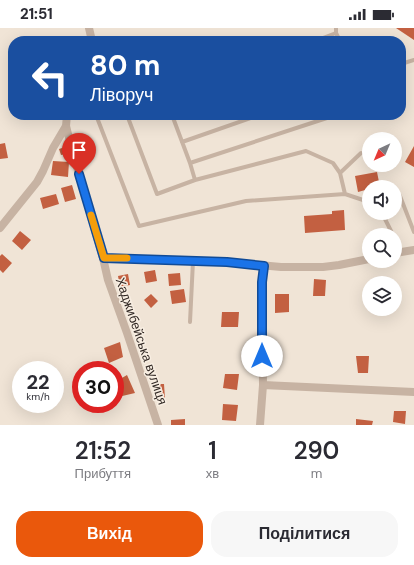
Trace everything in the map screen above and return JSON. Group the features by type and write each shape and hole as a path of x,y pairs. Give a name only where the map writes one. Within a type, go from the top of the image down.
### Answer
{"street":[{"name":"Хаджибейська вулиця","path":"66,120 71,146 104,258 108,280 158,425"},
{"path":"0,228 37,182 53,148 66,126"},
{"path":"402,252 414,250"},
{"path":"104,258 227,262 281,267 323,267 362,260"},
{"path":"260,425 262,385 262,282 264,266"},
{"path":"262,385 414,392"}],"lane":[{"path":"330,36 336,34 336,28"},
{"path":"98,120 139,226 246,200 345,194 362,200"},
{"path":"129,120 157,194 195,180 306,151 333,163 340,173 345,194"},
{"path":"174,120 195,180"},
{"path":"182,142 245,120"},
{"path":"190,163 321,120"},
{"path":"340,173 362,153"},
{"path":"402,201 414,232"},
{"path":"190,322 193,261"}],"building":[{"path":"396,28 414,28 414,40"},
{"path":"5,143 8,158 0,159 0,144"},
{"path":"68,146 70,153 61,155 59,149"},
{"path":"414,146 414,167 405,162"},
{"path":"53,161 69,162 68,177 51,175"},
{"path":"377,172 379,180 362,180 362,191 358,192 355,176"},
{"path":"72,185 76,199 65,202 61,188"},
{"path":"56,194 59,204 43,209 40,198"},
{"path":"344,210 345,230 305,233 304,216 332,214 332,211"},
{"path":"20,231 31,240 22,250 12,241"},
{"path":"2,254 12,263 3,273 0,270 0,256"},
{"path":"155,270 157,281 146,283 144,272"},
{"path":"180,273 181,285 169,286 168,274"},
{"path":"128,274 130,285 120,287 118,276"},
{"path":"314,279 326,280 325,296 313,296"},
{"path":"184,289 186,302 172,304 170,291"},
{"path":"151,294 158,301 151,308 144,300"},
{"path":"275,294 289,294 289,312 275,313"},
{"path":"222,312 239,312 238,327 221,327"},
{"path":"120,342 123,357 114,361 108,361 104,348"},
{"path":"356,356 369,356 368,373 358,373"},
{"path":"225,374 239,374 237,390 223,388"},
{"path":"127,375 135,393 124,396 124,377"},
{"path":"155,384 164,384 165,399 156,400"},
{"path":"223,404 238,405 236,421 222,420"},
{"path":"394,411 406,411 405,424 393,422"},
{"path":"185,419 185,425 171,425 171,420"},
{"path":"356,419 373,421 372,425 356,425"}],"slow traffic":[{"path":"91,215 104,258 127,258"}],"route":[{"path":"79,174 104,258 227,262 264,266 262,282 262,356"}]}
